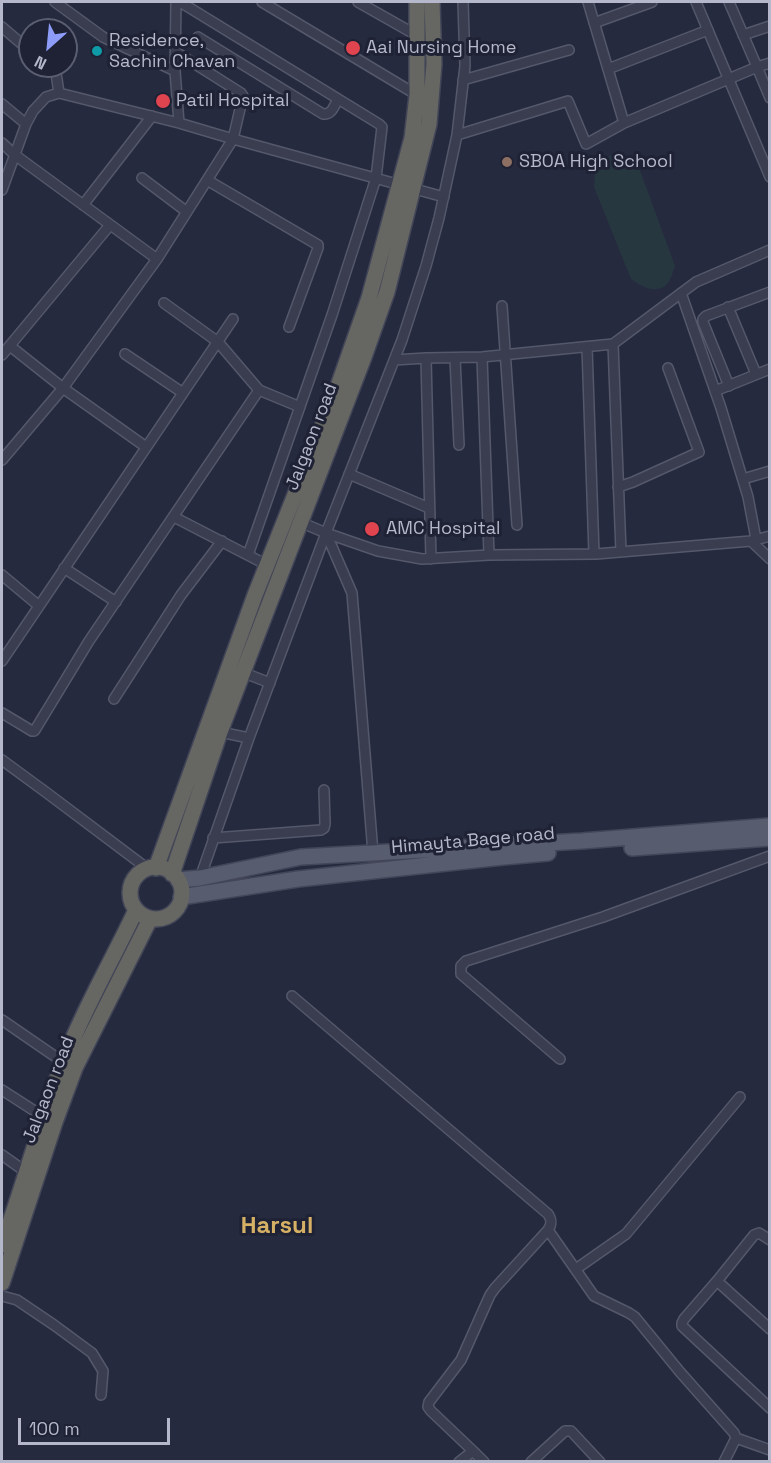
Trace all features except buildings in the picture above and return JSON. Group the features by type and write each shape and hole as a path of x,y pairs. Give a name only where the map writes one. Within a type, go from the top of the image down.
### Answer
{"highway":[{"name":"Jalgaon road","path":"175,877 220,732 387,292 406,186 417,95 417,2"},
{"name":"Jalgaon road","path":"152,868 267,565 336,392 429,124 434,64 432,2"},
{"path":"152,868 165,869 175,877 181,888 182,897 174,912 158,919 150,919 136,910 130,894 134,879 140,873 152,868"},
{"name":"Jalgaon road","path":"3,1238 26,1172 49,1120 69,1065 77,1030 136,910"},
{"name":"Jalgaon road","path":"69,1065 150,919"},
{"name":"Jalgaon road","path":"2,1283 49,1120"}],"main road":[{"path":"175,877 200,878 301,857 582,841 770,826"},
{"name":"Himayta Bage road","path":"182,897 298,879 503,856 770,838"}],"street":[{"path":"55,2 103,38 175,71"},
{"path":"179,123 175,71 178,2 382,127 376,178 336,306 248,555"},
{"path":"262,2 417,95"},
{"path":"358,2 418,36"},
{"path":"200,878 249,738 402,340 426,266 458,135 465,66 463,2"},
{"path":"588,2 624,123"},
{"path":"594,23 652,2"},
{"path":"696,2 770,177"},
{"path":"729,2 770,98"},
{"path":"743,36 770,26"},
{"path":"2,27 18,41"},
{"path":"608,69 708,30"},
{"path":"198,38 323,114 330,112 338,99"},
{"path":"463,80 569,50"},
{"path":"2,460 63,388 156,259 233,140 243,96 176,52"},
{"path":"458,135 568,101 586,144 624,123 770,63"},
{"path":"57,78 59,93"},
{"path":"2,190 26,124 46,97 59,93 179,123 233,140 444,197"},
{"path":"2,104 26,124"},
{"path":"83,205 152,116"},
{"path":"2,143 156,259"},
{"path":"142,178 187,212"},
{"path":"207,180 318,245 290,327"},
{"path":"2,355 110,225"},
{"path":"394,360 482,357 614,344 696,282 770,250"},
{"path":"729,386 702,322 704,317 770,292"},
{"path":"681,293 743,479 748,497 753,540 770,559"},
{"path":"164,303 218,342 259,390 300,407"},
{"path":"502,306 517,525"},
{"path":"728,307 756,374"},
{"path":"3,655 39,606 233,320"},
{"path":"614,344 621,552"},
{"path":"10,346 63,388 146,447"},
{"path":"587,347 594,554"},
{"path":"125,354 183,393"},
{"path":"455,357 459,445"},
{"path":"482,357 489,555"},
{"path":"426,358 430,559"},
{"path":"618,487 699,452 668,368"},
{"path":"715,391 770,369"},
{"path":"2,713 35,730 83,651 259,390"},
{"path":"743,479 770,471"},
{"path":"349,474 429,508"},
{"path":"174,516 267,565"},
{"path":"300,522 378,551 422,559 489,555 594,554 753,540 770,536"},
{"path":"326,533 352,593 373,853"},
{"path":"114,699 181,595 222,541"},
{"path":"64,568 116,602"},
{"path":"2,575 39,606"},
{"path":"242,672 270,683"},
{"path":"220,732 249,738"},
{"path":"2,760 152,868"},
{"path":"213,838 321,830 325,824 324,790"},
{"path":"560,1059 461,974 461,966 466,961 603,917 770,856"},
{"path":"292,996 548,1214 551,1220 548,1230 490,1295 461,1360 429,1402 428,1407 431,1411 484,1461"},
{"path":"2,1020 69,1065"},
{"path":"2,1090 49,1120"},
{"path":"576,1269 626,1234 740,1097"},
{"path":"2,1155 26,1172"},
{"path":"548,1230 594,1296 635,1317 736,1437 770,1450"},
{"path":"770,1240 759,1233 754,1235 682,1323 682,1326 770,1408"},
{"path":"717,1281 770,1329"},
{"path":"2,1296 17,1300 92,1353 103,1371 101,1395"},
{"path":"531,1461 565,1431 572,1431 600,1461"},
{"path":"724,1461 736,1437"},
{"path":"459,1461 473,1451"}],"shaded area":[{"path":"617,154 629,157 638,165 675,266 671,278 658,289 644,287 631,279 594,187 595,170 606,157"}],"place":[{"name":"Aai Nursing Home","path":"353,48"},
{"name":"Residence, Sachin Chavan","path":"97,51"},
{"name":"Patil Hospital","path":"163,101"},
{"name":"SBOA High School","path":"507,162"},
{"name":"AMC Hospital","path":"372,529"}],"district":[{"name":"Harsul","path":"277,1226"}]}
